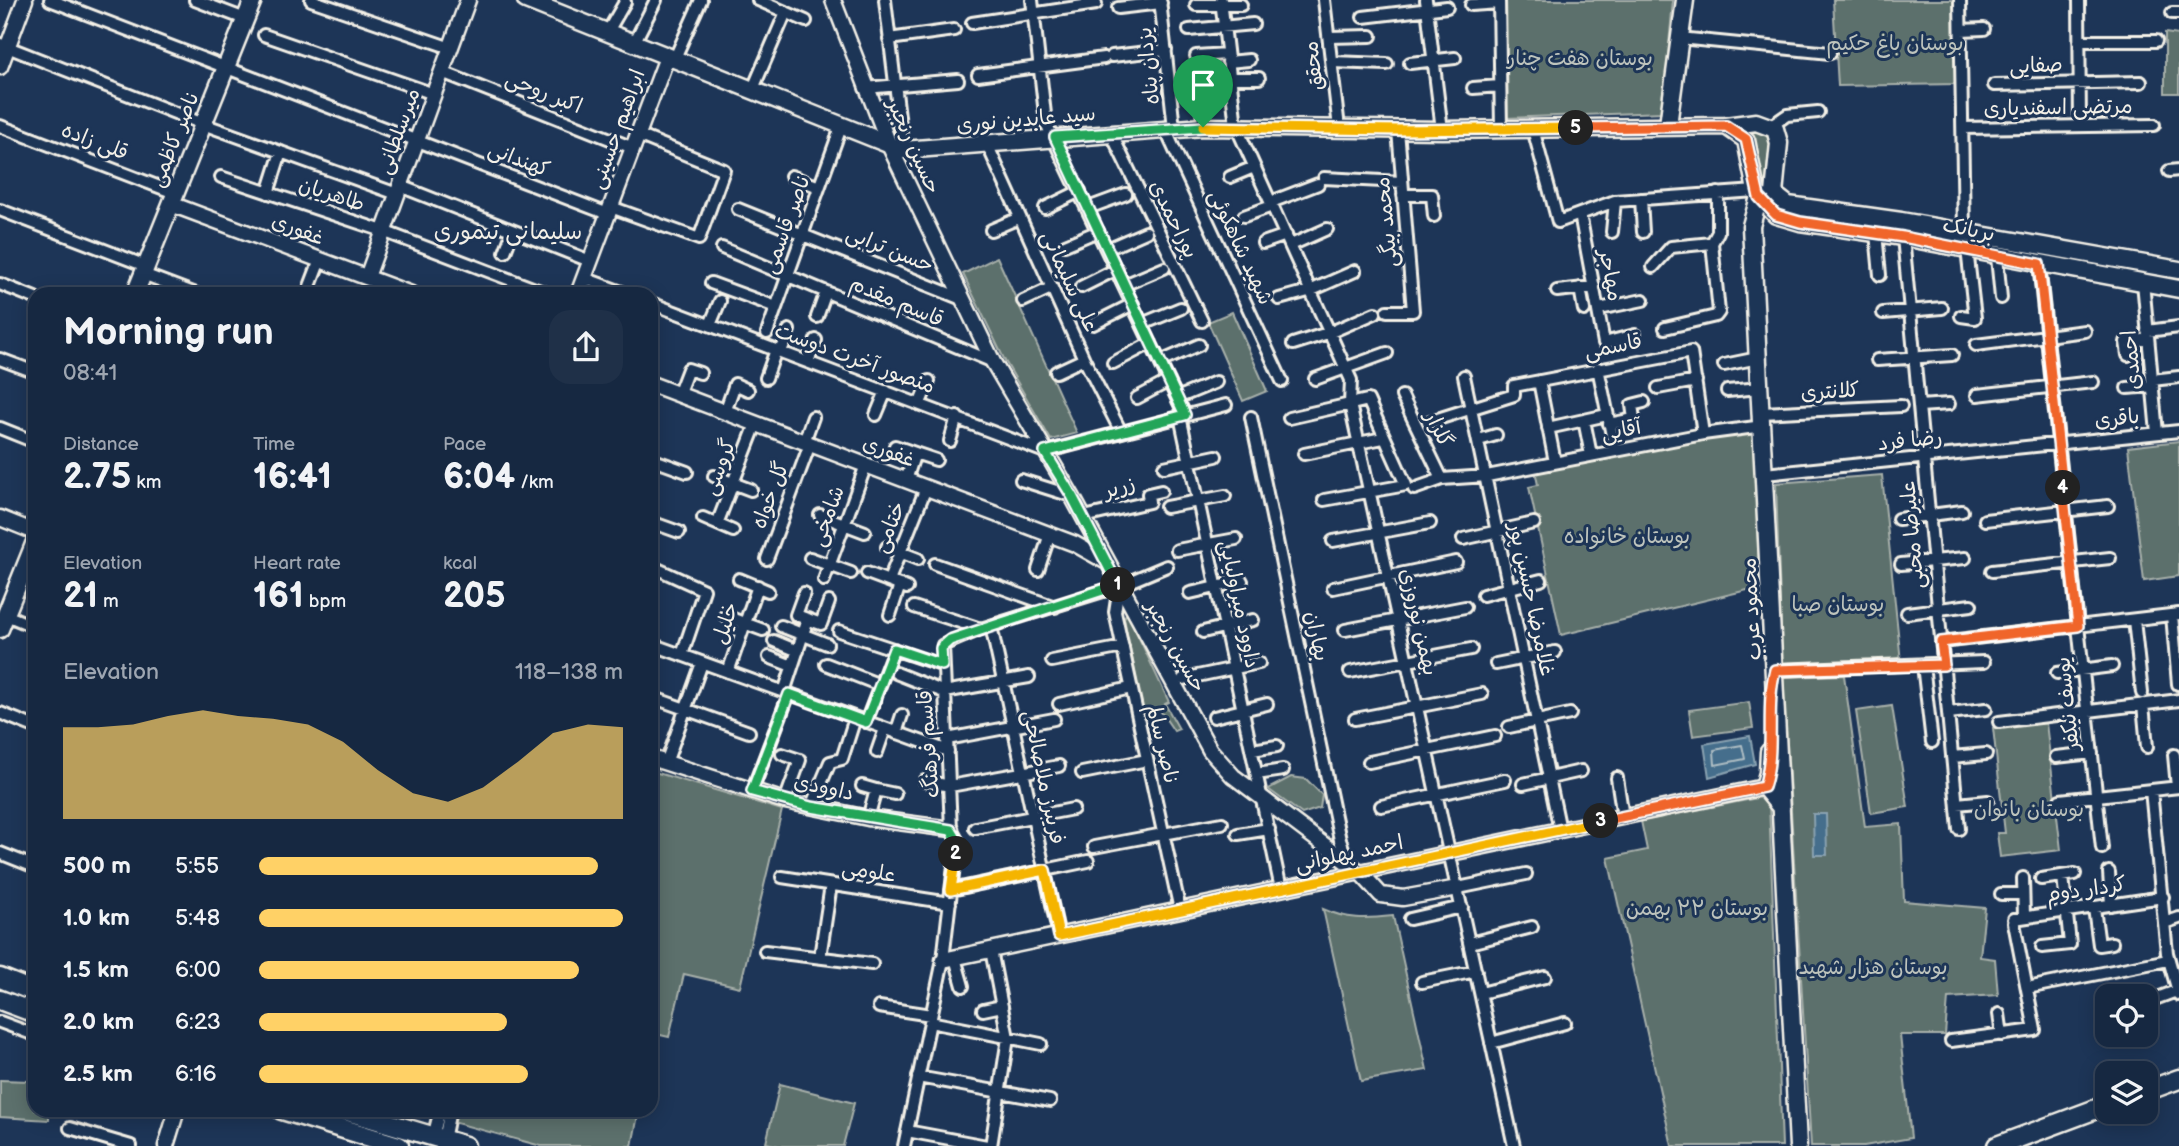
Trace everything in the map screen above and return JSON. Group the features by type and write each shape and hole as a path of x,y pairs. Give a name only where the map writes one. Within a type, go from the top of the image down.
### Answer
{"main road":[{"name":"ناصر کاظمی","path":"138,287 253,0"},
{"name":"سید عابدین نوری","path":"526,0 896,148 987,144 1169,128 1236,126 1398,130 1726,126 1756,122 1772,126"},
{"path":"1668,125 1685,0"},
{"path":"1726,126 1746,139 1763,194"},
{"name":"محمود عرب","path":"1772,126 1779,143 1751,226 1798,1146"},
{"name":"بریانک","path":"1763,194 1788,205 1964,232 2179,270"},
{"name":"بریانک","path":"1763,194 1770,211 1785,219 1903,237 1997,257 2179,289"},
{"path":"2039,264 2042,245"},
{"path":"3,622 6,595 28,555"},
{"path":"1775,670 1769,695 1768,773 1764,787 1781,808"},
{"path":"0,978 28,989"},
{"path":"0,1000 28,1010"},
{"path":"2158,1087 2179,1079"},
{"path":"1997,1146 2095,1109"},
{"path":"305,1117 399,1146"},
{"path":"367,1117 465,1146"},
{"path":"2047,1146 2050,1126"}],"street":[{"path":"0,67 4,46 26,0"},
{"name":"کهندانی","path":"50,0 417,141 609,211 699,239"},
{"path":"195,0 245,19"},
{"path":"311,0 451,48"},
{"name":"میرسلطانی","path":"367,277 468,0"},
{"path":"634,43 656,0"},
{"path":"670,58 702,0"},
{"path":"758,0 806,21"},
{"name":"حسین رنجبر","path":"833,0 865,88 896,148 962,299 993,362 1084,517 1210,750 1233,776 1354,867 1371,888 1391,898 1526,874"},
{"path":"885,0 895,87 896,148"},
{"name":"محقق","path":"1324,0 1339,128"},
{"path":"1960,0 1964,232"},
{"path":"2079,0 2080,126"},
{"path":"607,33 625,2"},
{"path":"1118,8 1160,2"},
{"name":"یزدان پناه","path":"1160,2 1166,50 1169,128"},
{"path":"1196,5 1221,2 1241,5"},
{"name":"بهمن نوروزی","path":"1221,2 1236,126 1348,367 1352,388 1350,404 1514,1146"},
{"path":"1471,5 1499,2 1501,129"},
{"path":"972,23 1033,6 1096,4"},
{"path":"1363,17 1427,5 1447,7"},
{"path":"1427,5 1441,130"},
{"name":"داوود میراولیایی","path":"1033,6 1046,123 1055,137 1177,398 1281,889"},
{"path":"752,92 786,12"},
{"path":"1189,30 1253,24"},
{"path":"1961,30 1984,29"},
{"path":"890,39 954,30"},
{"path":"264,35 434,94"},
{"path":"1329,37 1371,36"},
{"path":"1679,38 1830,53"},
{"path":"2079,41 2156,41"},
{"path":"4,46 203,124 513,230 590,261"},
{"path":"978,75 1166,50"},
{"path":"1196,56 1249,60"},
{"name":"ابراهیم حسینی","path":"581,287 635,141 670,58"},
{"path":"1410,63 1455,58"},
{"path":"1332,62 1387,64"},
{"name":"اکبر روحی","path":"442,72 724,170 699,239"},
{"path":"1205,78 1259,78"},
{"path":"865,88 958,80"},
{"name":"صفایی","path":"1994,85 2141,82"},
{"path":"1473,88 1500,86"},
{"path":"1202,104 1203,127"},
{"path":"1772,126 1787,115 1818,112"},
{"name":"مرتضی اسفندیاری","path":"1963,128 2154,125"},
{"name":"قلی زاده","path":"0,126 173,198"},
{"name":"ناصر قاسمی","path":"767,333 841,127"},
{"name":"شهید شاهکوئی","path":"1169,128 1282,381"},
{"path":"1533,129 1558,222 1615,201 1718,193 1763,194"},
{"name":"محمد بیگی","path":"1387,311 1413,311 1398,130"},
{"name":"پوراحمدی","path":"1111,133 1202,321"},
{"name":"علی سلیمانی","path":"987,144 1084,359 1121,432"},
{"name":"طاهریان","path":"268,193 281,152"},
{"path":"1230,177 1254,167"},
{"path":"791,176 819,187"},
{"name":"طاهریان","path":"221,177 383,231 530,287"},
{"path":"1244,216 1321,181 1403,188 1432,195 1434,216"},
{"path":"1045,208 1080,191"},
{"path":"1665,328 1716,316 1720,309 1712,243 1718,232 1718,193"},
{"path":"1088,208 1126,194"},
{"name":"غفوری","path":"173,198 320,260 393,287"},
{"path":"1641,199 1643,232"},
{"path":"1612,232 1615,201"},
{"name":"حسن ترابی","path":"738,209 962,299"},
{"path":"0,210 181,287"},
{"name":"مهاجر","path":"1580,214 1604,343 1635,335"},
{"path":"991,230 1019,218"},
{"path":"1263,243 1288,240 1326,229"},
{"path":"505,252 513,230"},
{"path":"1065,246 1098,231"},
{"path":"1107,249 1146,232"},
{"path":"1876,233 1880,275"},
{"name":"علیرضا محبی","path":"1903,237 1959,829"},
{"path":"1653,267 1671,247 1712,243"},
{"name":"قاسم مقدم","path":"722,248 993,362"},
{"path":"1961,316 1975,318 1967,249"},
{"path":"1997,257 2001,298"},
{"path":"310,287 320,260"},
{"name":"یوسف نیکفر","path":"2039,264 2102,848"},
{"path":"1124,285 1164,268"},
{"path":"1081,287 1117,270"},
{"path":"1279,299 1312,290 1355,271"},
{"path":"486,284 491,272"},
{"path":"584,278 608,287"},
{"name":"احمدی","path":"2143,282 2157,433"},
{"path":"711,283 776,307"},
{"path":"0,284 28,295"},
{"path":"1557,291 1594,287"},
{"path":"1023,301 1051,288"},
{"path":"1580,288 1584,310"},
{"path":"817,317 826,292"},
{"path":"1598,309 1643,300"},
{"path":"710,325 720,301"},
{"path":"1093,324 1133,304"},
{"name":"منصور آخرت دوست","path":"658,306 1045,452"},
{"path":"1142,324 1181,308"},
{"path":"1882,313 1942,308"},
{"path":"1293,344 1331,332 1375,313"},
{"path":"2128,355 2126,342 2179,327"},
{"path":"766,378 789,330"},
{"path":"1976,345 2085,331"},
{"path":"808,362 816,340"},
{"path":"1113,363 1151,343"},
{"path":"1160,362 1199,345"},
{"name":"قاسمی","path":"1428,422 1514,395 1514,386 1691,352 1703,434"},
{"path":"1315,379 1387,354"},
{"path":"1877,360 1952,355"},
{"path":"1724,365 1758,358"},
{"path":"0,359 28,369"},
{"path":"1056,372 1084,359"},
{"path":"1370,359 1376,371"},
{"path":"1598,368 1615,450"},
{"path":"678,395 688,369 700,373"},
{"name":"غلامرضا حسین پور","path":"1464,376 1560,830"},
{"path":"2127,388 2179,377"},
{"path":"920,403 929,381"},
{"path":"1137,398 1168,381"},
{"path":"1539,381 1555,462"},
{"path":"1658,388 1696,381"},
{"path":"1177,398 1216,382"},
{"path":"1977,395 2093,382"},
{"path":"725,412 735,384 748,390"},
{"name":"غفوری","path":"658,387 1050,534 1092,552 1108,564"},
{"path":"1727,391 1760,387"},
{"path":"876,415 886,391"},
{"name":"گلزار","path":"1402,396 1442,479"},
{"path":"1289,418 1368,400 1383,438 1410,487"},
{"path":"1548,428 1584,420 1634,419 1632,405 1644,402"},
{"path":"1919,405 1949,404"},
{"path":"1045,452 1226,405"},
{"name":"کلانتری","path":"1763,420 1901,407"},
{"name":"گل خواه","path":"767,559 807,443 813,417"},
{"name":"بهاران","path":"1251,417 1337,826 1354,867"},
{"path":"950,441 957,418"},
{"path":"1584,420 1591,455"},
{"name":"آقایی","path":"1324,500 1410,487 1442,479 1487,476 1763,420"},
{"name":"گروسی","path":"717,524 757,424"},
{"path":"0,428 28,439"},
{"name":"باقری","path":"2058,443 2179,431"},
{"path":"1479,440 1496,435"},
{"path":"1304,454 1383,438"},
{"name":"رضا فرد","path":"1765,474 2058,443"},
{"path":"895,446 936,460"},
{"path":"906,480 915,453"},
{"path":"1164,467 1216,456"},
{"path":"658,462 687,472"},
{"name":"شامخی","path":"824,580 866,465"},
{"path":"714,476 751,490"},
{"path":"1021,480 1072,496"},
{"name":"ختامی","path":"889,580 926,488"},
{"name":"زریر","path":"1084,517 1149,502 1148,494 1161,491"},
{"path":"1166,508 1225,496"},
{"path":"1985,520 2108,506"},
{"path":"1898,519 1962,511"},
{"path":"820,515 865,532"},
{"path":"0,518 28,529"},
{"path":"703,518 733,531"},
{"path":"1334,541 1430,523"},
{"path":"1463,539 1534,523"},
{"path":"658,524 680,532"},
{"path":"1038,570 1050,534"},
{"path":"1177,550 1236,539"},
{"path":"887,547 918,559"},
{"path":"810,558 851,573"},
{"path":"1901,564 1965,558"},
{"path":"1992,571 2110,558"},
{"path":"1333,588 1456,562"},
{"path":"935,564 1055,607"},
{"name":"قاسم فرهنگ","path":"904,1146 931,1019 949,959 950,903 957,840 951,830 941,648 946,642 986,627 1119,586 1167,566"},
{"path":"658,569 704,590 682,655"},
{"path":"867,573 903,586 890,615"},
{"name":"خلیل","path":"728,672 745,623 763,589 740,579"},
{"path":"1483,595 1541,580"},
{"path":"1190,593 1242,581"},
{"name":"ناصر سالم","path":"1119,586 1115,612 1180,910"},
{"path":"804,593 796,615 821,624 829,602"},
{"path":"1906,613 1971,605"},
{"path":"914,607 986,627"},
{"path":"1345,630 1465,607"},
{"path":"1941,642 2175,615 2178,684"},
{"path":"725,616 763,630"},
{"path":"752,791 787,693 793,664 808,619"},
{"path":"1203,632 1253,620"},
{"path":"2134,620 2147,747"},
{"path":"3,622 28,626"},
{"path":"781,626 827,644"},
{"name":"فریبرز ملاصالحی","path":"986,627 1014,727 1059,936"},
{"path":"839,631 942,665"},
{"path":"774,641 798,651"},
{"path":"658,646 891,731 947,745 1054,719"},
{"path":"1052,661 1123,647"},
{"path":"866,722 892,648"},
{"path":"1350,672 1471,649"},
{"path":"1496,664 1555,652"},
{"path":"769,657 807,667"},
{"path":"1775,670 1984,662"},
{"path":"666,764 702,663"},
{"path":"1183,679 1259,663"},
{"path":"826,664 880,685"},
{"path":"1923,665 1932,742"},
{"path":"2057,673 2112,666"},
{"path":"896,673 944,692 1029,677"},
{"path":"1059,704 1131,688"},
{"path":"1355,719 1482,694"},
{"path":"1999,722 2087,711 2143,699 2179,700"},
{"path":"660,700 749,732"},
{"path":"1214,717 1267,704"},
{"path":"1948,713 1986,709"},
{"path":"0,713 28,724"},
{"path":"1509,727 1570,714"},
{"path":"877,752 902,715"},
{"path":"811,807 830,762 842,759 855,718"},
{"path":"1369,762 1495,736"},
{"path":"1252,750 1277,746"},
{"path":"2056,757 2092,753"},
{"path":"782,754 812,764"},
{"path":"1952,758 1986,754"},
{"path":"2060,800 2178,787 2174,755"},
{"path":"785,801 800,760"},
{"path":"1082,773 1147,760"},
{"name":"داوودی","path":"658,761 785,801 868,818 951,830"},
{"path":"925,781 950,786 1059,766"},
{"path":"1257,774 1283,770"},
{"path":"1522,784 1581,771"},
{"path":"1617,778 1623,817"},
{"path":"1381,806 1505,780"},
{"path":"862,786 895,794"},
{"name":"احمد پهلوانی","path":"949,959 1281,889 1354,867 1450,853 1764,787"},
{"path":"868,818 877,790"},
{"path":"2151,790 2168,960 2179,992 2158,998"},
{"path":"1957,804 1988,800"},
{"path":"975,828 1073,809"},
{"path":"1094,848 1222,823"},
{"path":"1238,834 1269,829"},
{"path":"0,853 28,864"},
{"path":"951,890 1088,862"},
{"path":"2109,872 2111,905"},
{"path":"2041,879 2075,874"},
{"path":"2042,947 2070,944 2063,876"},
{"name":"علومی","path":"782,877 950,903"},
{"path":"1951,1041 2035,1030 2018,920 2023,877"},
{"path":"820,957 831,885"},
{"path":"2001,894 2023,894"},
{"name":"کردار دوم","path":"2018,920 2163,897"},
{"path":"1410,919 1462,908"},
{"path":"2094,908 2099,944 2112,943"},
{"path":"2164,923 2179,918"},
{"path":"1470,943 1532,927"},
{"path":"907,1131 951,1143 989,1146 1008,1038 991,950"},
{"path":"765,951 872,964"},
{"path":"949,959 962,986"},
{"path":"2027,988 2168,960"},
{"path":"1422,982 1476,971"},
{"path":"1481,993 1545,977"},
{"path":"983,1010 1002,1006"},
{"path":"879,1007 1041,1044"},
{"path":"1999,1014 2002,1035"},
{"path":"0,1022 28,1032"},
{"path":"1491,1043 1565,1023"},
{"path":"918,1077 1050,1101"},
{"path":"166,1146 175,1117"},
{"path":"439,1139 440,1117"},
{"path":"439,1139 447,1117"},
{"path":"70,1128 131,1146"}],"green space":[{"name":"بوستان هفت چنار","path":"1505,0 1673,0 1663,112 1505,118"},
{"name":"بوستان باغ حکیم","path":"1833,0 1955,0 1958,84 1838,86"},
{"path":"2165,33 2179,35 2179,93 2165,93"},
{"path":"1746,128 1764,132 1770,140 1765,192 1757,169 1756,150"},
{"path":"997,257 1077,433 1051,440 1005,361 963,274"},
{"path":"1232,312 1267,391 1243,401 1208,322"},
{"name":"بوستان خانواده","path":"1753,432 1760,587 1561,635 1529,487 1538,485 1535,470"},
{"path":"2179,441 2179,576 2144,581 2128,447"},
{"name":"بوستان صبا","path":"1882,475 1901,662 1782,664 1776,483"},
{"path":"1127,612 1169,702 1165,704 1179,729 1174,731 1159,709 1143,712 1124,618"},
{"name":"بوستان هزار شهید","path":"1844,675 1865,827 1901,824 1904,901 1985,908 1980,957 1995,959 1998,995 1948,998 1945,1035 1900,1035 1911,1138 1864,1146 1811,1146 1783,677"},
{"path":"1749,702 1753,728 1693,736 1689,710"},
{"path":"1892,706 1908,807 1871,813 1856,711"},
{"name":"بوستان بانوان","path":"2046,723 2061,850 2000,857 1997,833 2005,833 1993,728"},
{"path":"658,773 782,810 740,987 684,974 669,1037 658,1034"},
{"path":"1291,777 1306,779 1322,795 1320,808 1302,814 1268,789"},
{"name":"بوستان ۲۲ بهمن","path":"1762,797 1769,803 1782,1146 1672,1146 1608,858 1647,850 1641,821"},
{"path":"1323,909 1357,918 1393,916 1427,1070 1361,1081"},
{"path":"0,1080 28,1081 28,1117 49,1117 49,1120 0,1117"},
{"path":"780,1084 854,1103 843,1146 779,1146 766,1143"},
{"path":"450,1117 638,1117 632,1146 541,1146 449,1121"}],"water":[{"path":"1750,736 1755,764 1709,777 1704,744"},
{"path":"1813,814 1826,814 1827,855 1814,855"}],"district":[{"name":"سلیمانی تیموری","path":"508,231"}],"route":[{"path":"1726,126 1746,139 1759,197 1767,208 1785,219 1903,237 2039,264 2078,626 1941,642 1944,665 1775,670 1769,695 1768,773 1764,787 1059,936 1045,870 951,890 957,836 951,830 811,807 752,791 789,694 866,722 894,649 942,665 941,648 950,640 1119,586 1072,496 1045,452 1185,415 1055,137 1203,127 1441,130 1726,126"}]}
